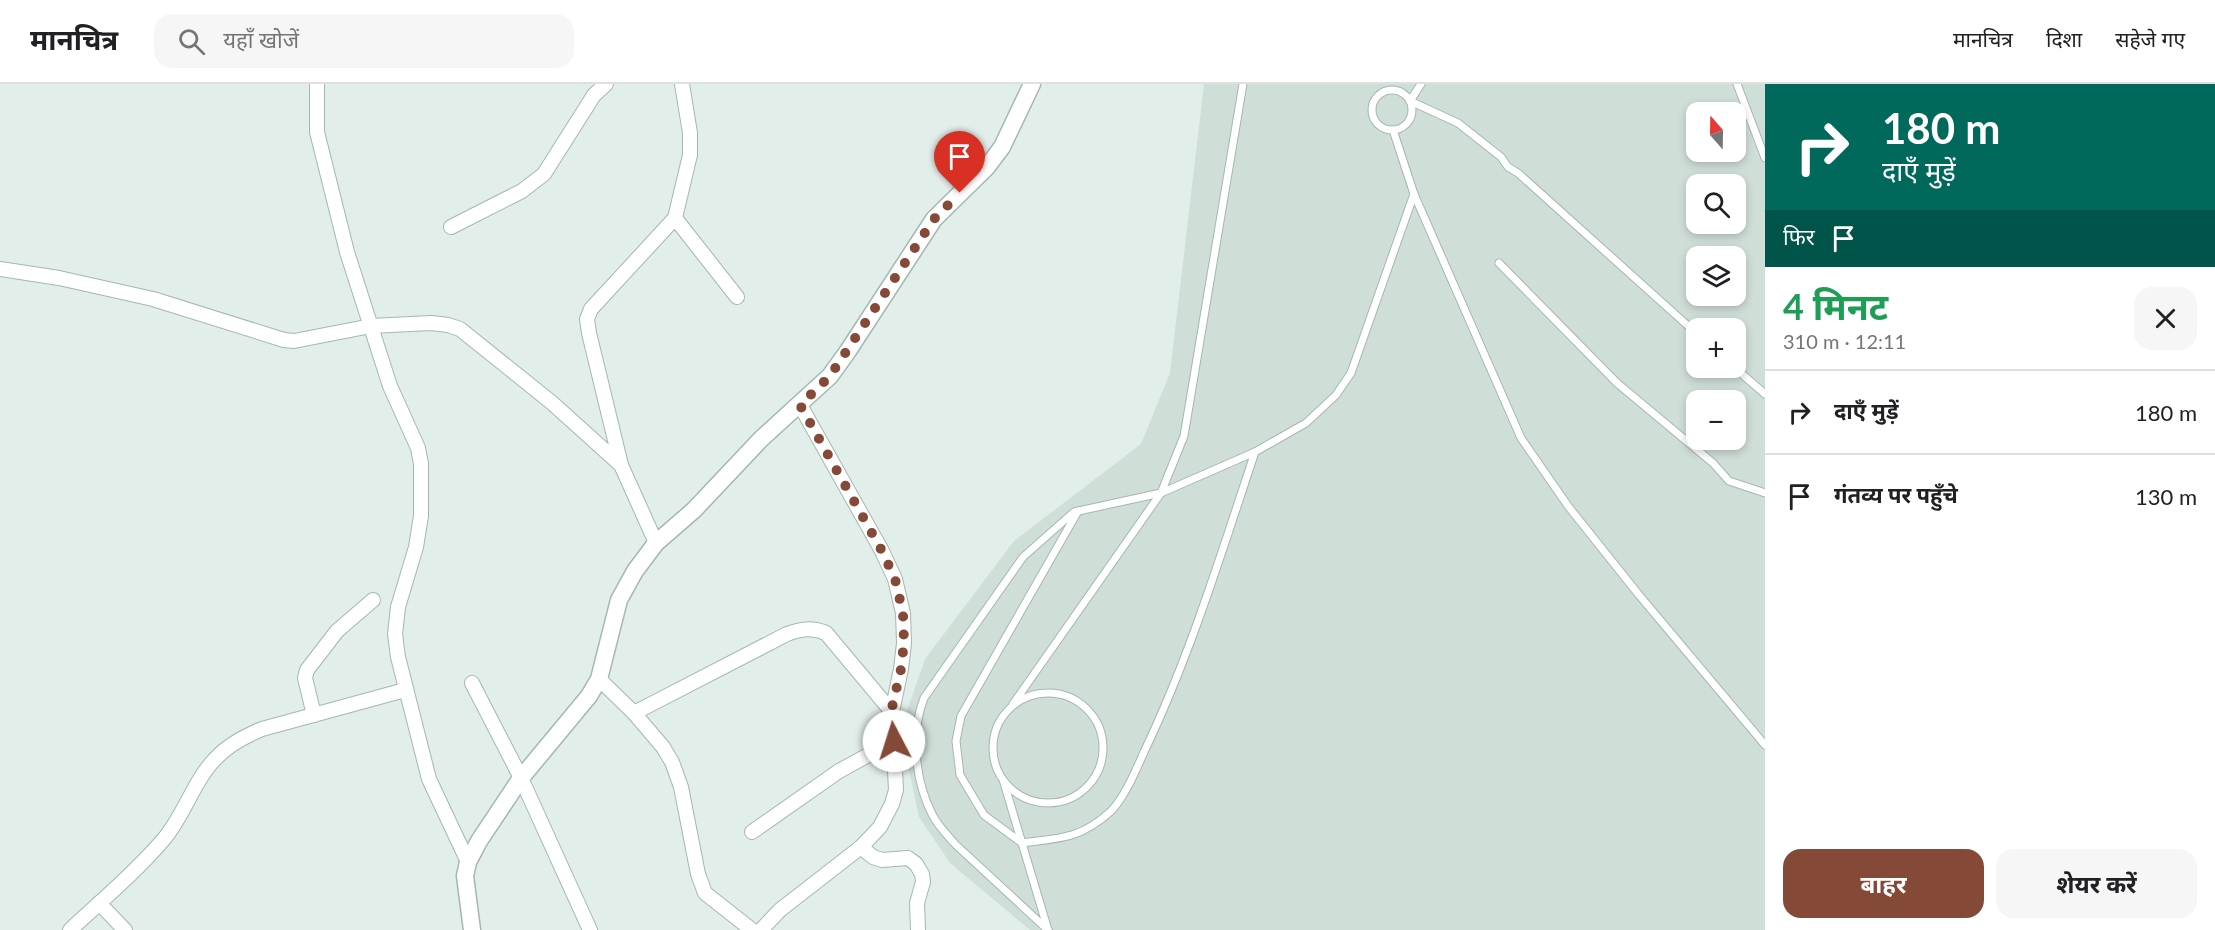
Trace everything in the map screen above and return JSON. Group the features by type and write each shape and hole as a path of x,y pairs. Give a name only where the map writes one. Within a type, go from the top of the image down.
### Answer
{"street":[{"path":"318,84 317,132 347,252 390,386 418,448 421,464 421,516 416,547 398,606 395,634 405,690 429,779 468,862"},
{"path":"451,227 522,191 544,174 594,94 606,84"},
{"path":"656,543 621,465 587,320 591,309 675,218 690,155 690,133 682,84"},
{"path":"472,930 465,876 468,862 479,841 521,778 589,696 599,679 619,600 635,571 656,543 694,510 761,439 830,376 934,219 987,167 1002,147 1032,84"},
{"path":"675,218 737,297"},
{"path":"0,269 59,278 143,297 276,339 294,341 371,326 448,325 460,329 551,402 621,465"},
{"path":"761,930 780,910 861,848 880,827 892,804 896,790 897,775 891,712 901,669 904,642 903,613 895,579 882,551 800,405"},
{"path":"314,715 305,678 307,670 337,631 373,600"},
{"path":"634,713 787,634 801,629 815,628 826,633 891,712"},
{"path":"599,679 634,713 663,747 678,775 698,874 705,893 752,930"},
{"path":"472,683 521,778 590,930"},
{"path":"70,930 153,853 166,837 215,759 244,737 262,729 405,690"},
{"path":"752,832 839,771 894,741"},
{"path":"861,848 882,860 908,858 916,864 922,874 923,882 918,897 918,930"},
{"path":"99,903 124,930"}],"lane":[{"path":"1048,930 1004,783 994,764 993,742 999,721 1161,493 1184,436 1244,84"},
{"path":"1410,101 1421,84"},
{"path":"1737,84 1765,158"},
{"path":"1391,90 1406,95 1412,109 1411,117 1401,128 1393,130 1385,129 1374,118 1372,111 1377,96 1384,91 1391,90"},
{"path":"1410,101 1458,123 1501,157 1508,167 1518,173 1686,324"},
{"path":"1393,130 1414,194 1521,438 1568,506 1765,745"},
{"path":"1048,930 942,830 933,815 921,786 915,733 918,712 924,698 1023,557 1074,512 1161,493 1255,452 1306,423 1336,395 1351,373 1414,194"},
{"path":"1499,264 1617,383 1713,463 1729,480 1765,493"},
{"path":"1746,378 1765,394"},
{"path":"1078,511 961,716 956,741 960,775 984,815 1022,843 1070,837 1085,831 1112,810 1132,778 1163,714 1193,639 1255,452"},
{"path":"1004,783 1021,797 1042,804 1064,802 1083,791 1098,775 1104,754 1102,732 1092,713 1075,699 1054,693 1033,694 1013,704"}],"shaded area":[{"path":"1204,84 1765,84 1765,930 1030,930 950,863 919,817 907,761 907,711 925,659 1014,541 1141,444 1170,373"}],"route":[{"path":"894,741 891,712 901,669 904,642 903,613 895,579 882,551 800,405 830,376 934,219 960,193"}]}
